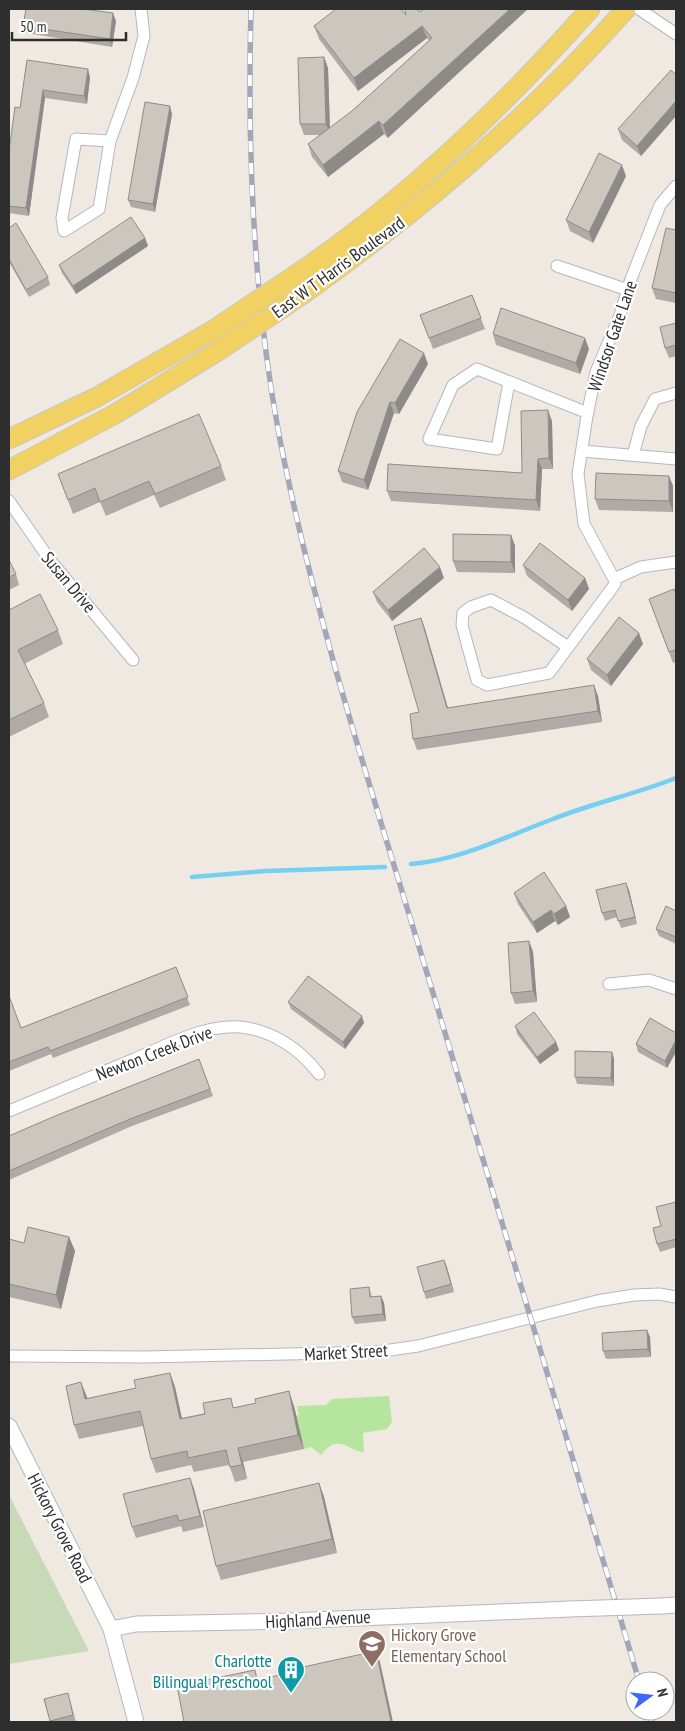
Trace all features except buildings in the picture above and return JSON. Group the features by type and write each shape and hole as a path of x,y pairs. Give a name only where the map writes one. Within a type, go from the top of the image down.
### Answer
{"main road":[{"name":"East W T Harris Boulevard","path":"9,439 98,397 215,329 303,270 370,221 452,150 493,111 590,9"},
{"name":"East W T Harris Boulevard","path":"9,470 115,414 218,351 306,292 380,238 474,160 553,86 626,9"}],"street":[{"path":"110,141 76,138 62,218 64,231 99,209 110,141 133,78 144,36 141,9"},
{"path":"639,9 676,34"},
{"name":"Windsor Gate Lane","path":"614,579 584,524 578,474 596,372 620,315 660,205 676,186"},
{"path":"557,266 628,290"},
{"path":"509,382 497,449 429,439 453,385 477,369 588,413"},
{"path":"633,456 641,426 655,399 676,393"},
{"path":"582,451 676,459"},
{"name":"Susan Drive","path":"9,501 34,540 133,660"},
{"path":"568,647 525,618 491,600 471,607 463,613 462,625 478,680 487,685 549,673 615,584 614,579 641,567 676,562"},
{"path":"609,984 649,980 676,989"},
{"name":"Newton Creek Drive","path":"9,1111 188,1037 221,1028 239,1027 261,1031 279,1038 302,1055 319,1074"},
{"name":"Market Street","path":"9,1356 131,1357 376,1352 418,1346 606,1300 634,1295 676,1297"},
{"name":"Hickory Grove Road","path":"9,1426 110,1629 136,1722"},
{"name":"Highland Avenue","path":"110,1629 136,1624 280,1621 669,1605"}],"green space":[{"path":"389,1396 392,1422 387,1429 363,1433 364,1452 339,1444 327,1448 321,1455 311,1447 304,1449 296,1416 299,1415 297,1406 326,1405 332,1399"},
{"path":"9,1495 89,1651 9,1664"}],"waterway":[{"path":"411,864 448,858 568,813 676,778"},
{"path":"192,877 266,871 385,867"}],"railway":[{"path":"251,9 251,171 258,279 271,387 295,509 311,577 348,713 636,1671"}],"place":[{"name":"Hickory Grove Elementary School","path":"372,1668"},
{"name":"Charlotte Bilingual Preschool","path":"291,1694"}]}
